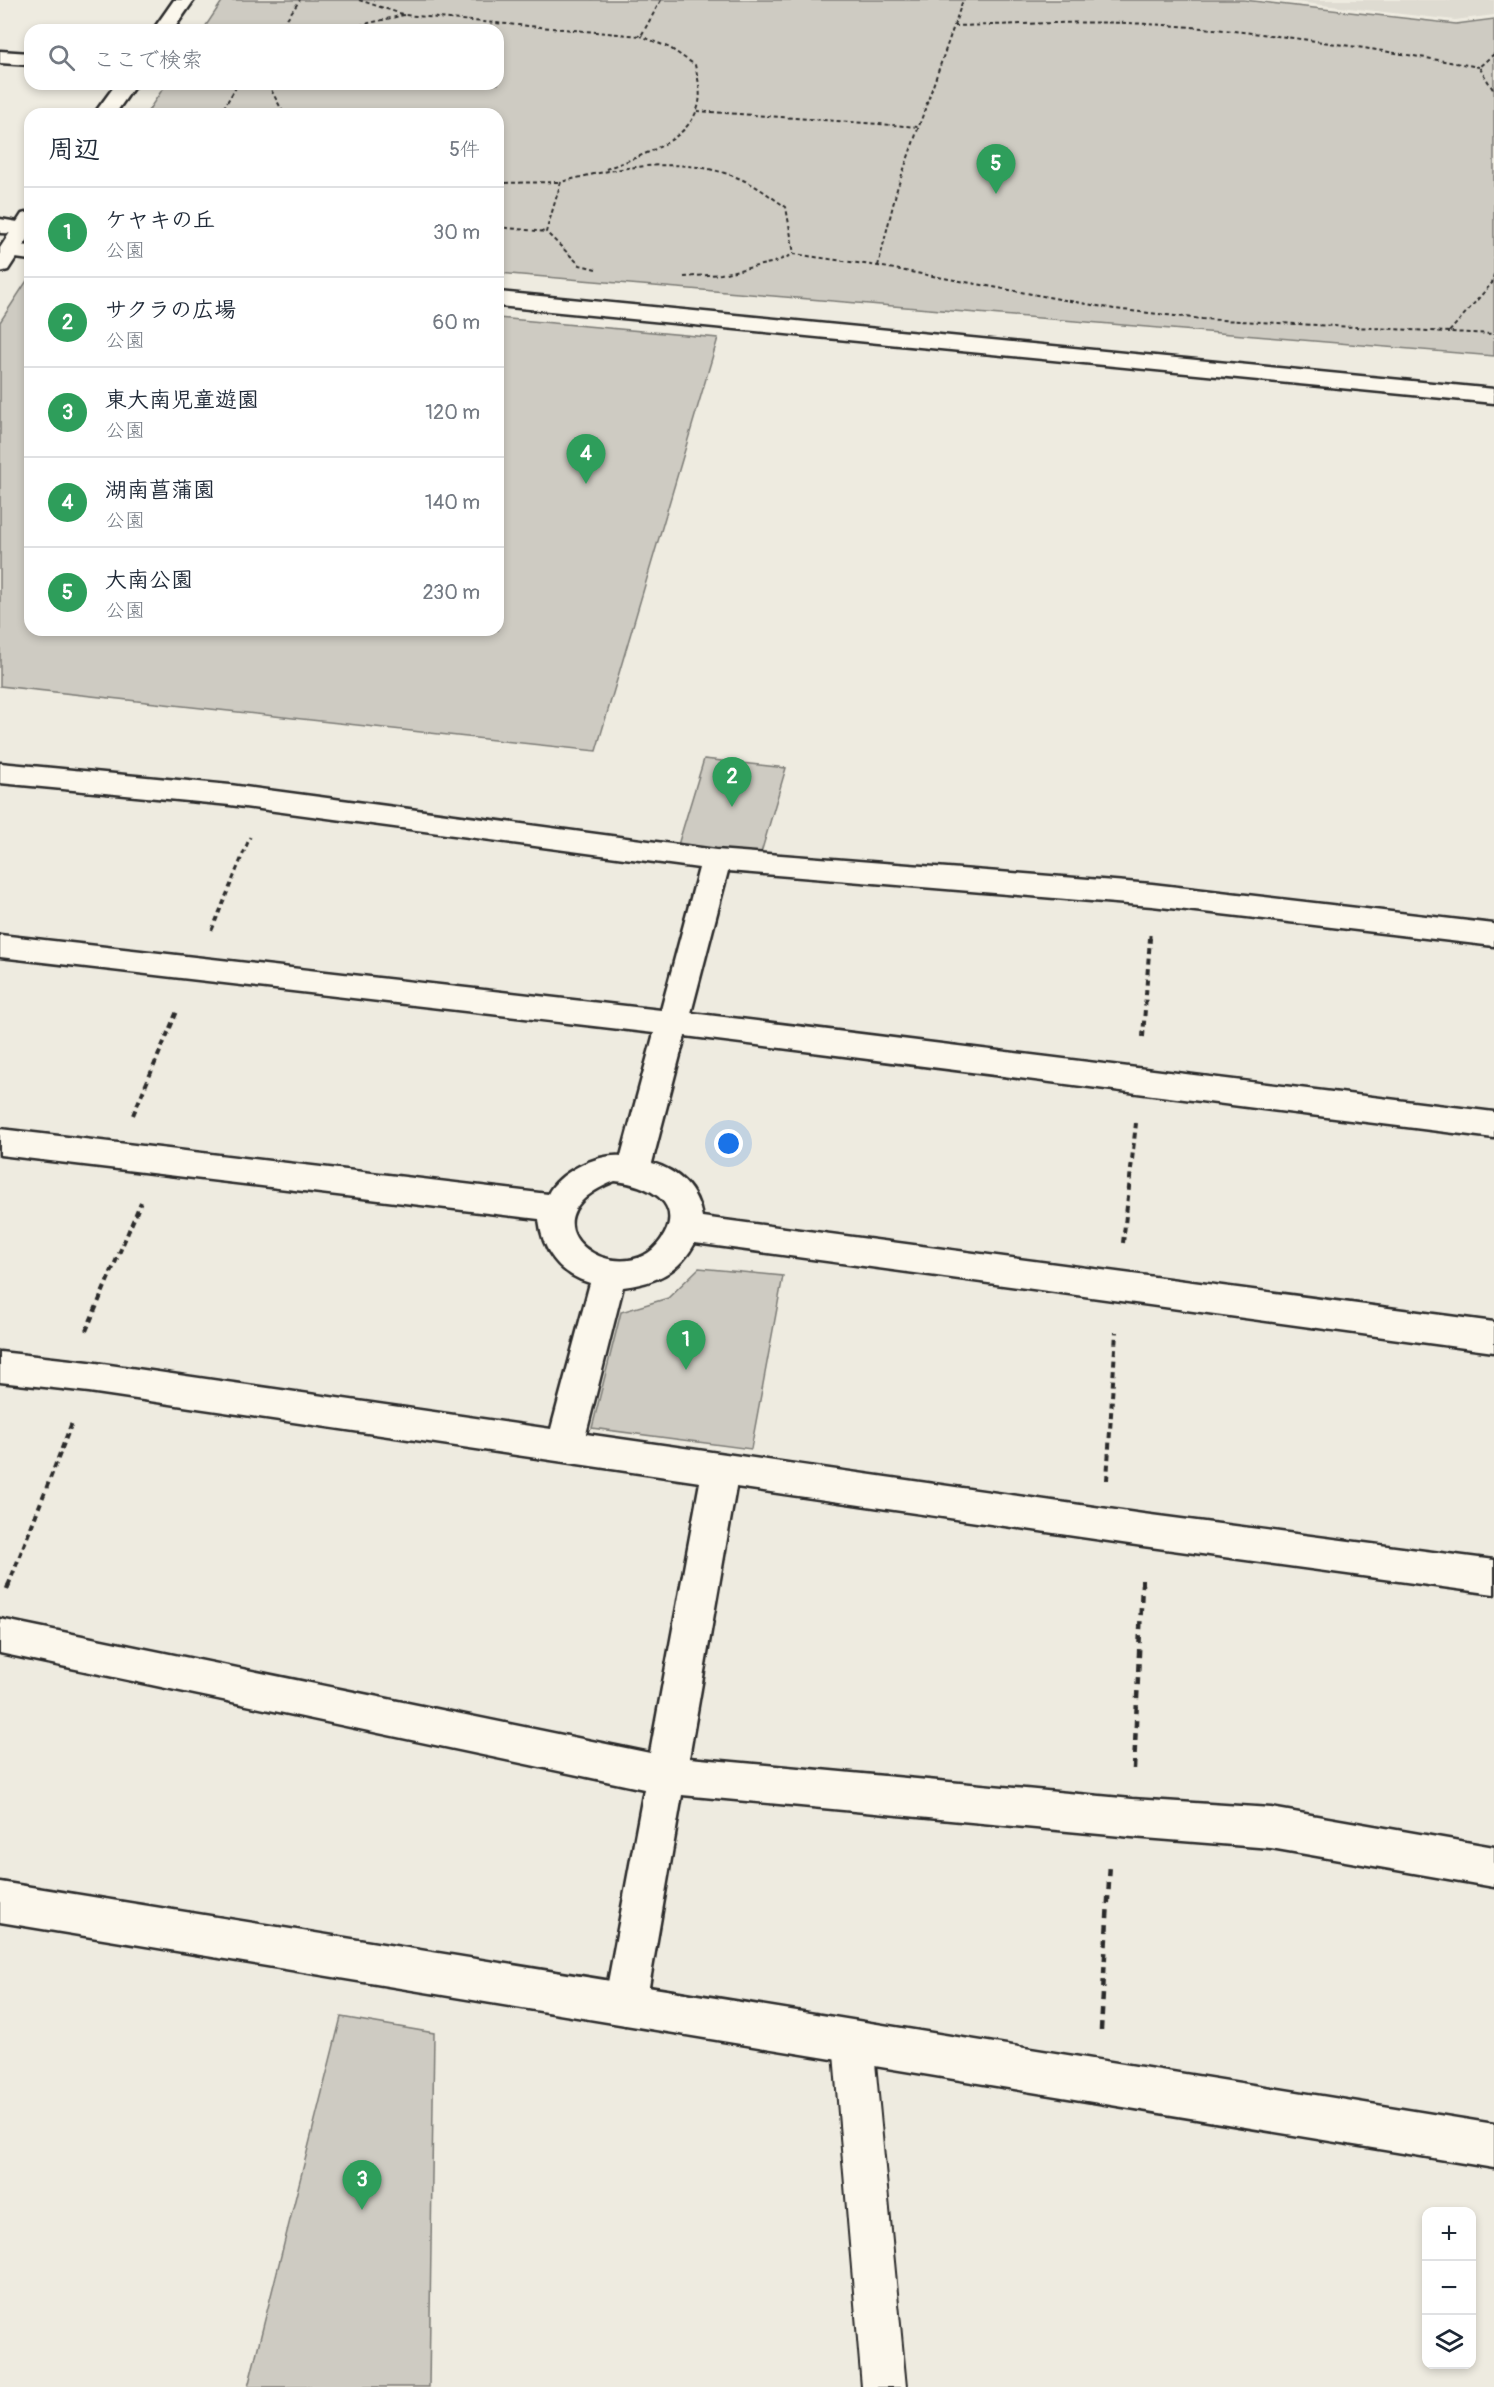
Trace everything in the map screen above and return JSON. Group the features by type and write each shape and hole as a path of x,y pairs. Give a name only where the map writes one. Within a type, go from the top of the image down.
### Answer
{"street":[{"path":"167,24 184,0"},
{"path":"0,57 24,59"},
{"path":"108,108 122,90"},
{"path":"0,226 24,224"},
{"path":"13,257 24,229"},
{"path":"504,299 1494,396"},
{"path":"0,773 265,800 716,860 1152,894 1494,935"},
{"path":"634,1168 716,860"},
{"path":"0,946 674,1023 1494,1125"},
{"path":"0,1142 556,1208"},
{"path":"614,1168 634,1168 668,1183 680,1196 685,1212 685,1228 678,1244 658,1263 630,1273 609,1274 588,1269 571,1258 559,1243 554,1226 556,1208 565,1193 594,1173 614,1168"},
{"path":"685,1228 1494,1337"},
{"path":"565,1445 609,1274"},
{"path":"0,1367 565,1445 1143,1530 1494,1577"},
{"path":"625,2004 721,1468"},
{"path":"0,1636 666,1775 1271,1828 1494,1867"},
{"path":"0,1902 1494,2146"}],"lane":[{"path":"853,2042 884,2387"}],"path":[{"path":"283,24 300,0"},
{"path":"358,0 405,15 641,36 670,48 695,65 700,88 697,111 679,131 652,150 598,172"},
{"path":"641,36 661,0"},
{"path":"878,266 897,189 963,0"},
{"path":"365,24 405,15"},
{"path":"954,26 1126,23 1290,38 1390,51 1479,67 1494,91"},
{"path":"1479,67 1494,54"},
{"path":"224,108 234,90"},
{"path":"271,90 281,108"},
{"path":"697,111 919,127"},
{"path":"504,183 561,182 598,172 642,165 682,166 740,178 786,207 794,254"},
{"path":"546,232 561,182"},
{"path":"504,228 546,232 580,265 601,269"},
{"path":"680,277 722,274 775,262 794,254 878,266 1037,297 1114,309 1202,319 1494,334"},
{"path":"1449,332 1492,283 1494,274"},
{"path":"116,1155 265,800"},
{"path":"1141,1080 1152,894"},
{"path":"4,1595 78,1376 158,1160"},
{"path":"1098,2081 1123,1816 1143,1530"}],"shaded area":[{"path":"223,0 1244,0 1456,24 1494,19 1494,356 504,274 504,108 150,108 162,90 504,90 504,24 207,24"},
{"path":"1278,0 1494,0 1494,15 1455,20"},
{"path":"24,285 24,636 504,636 504,319 718,338 596,751 0,686 0,322"},
{"path":"704,759 786,768 761,853 722,852 678,845"},
{"path":"699,1268 783,1276 751,1449 592,1428 621,1312 668,1298"},
{"path":"341,2017 434,2033 429,2387 248,2387"}],"place":[{"name":"大南公園","path":"996,194"},
{"name":"湖南菖蒲園","path":"586,484"},
{"name":"サクラの広場","path":"732,807"},
{"name":"ケヤキの丘","path":"686,1370"},
{"name":"東大南児童遊園","path":"362,2210"}]}
